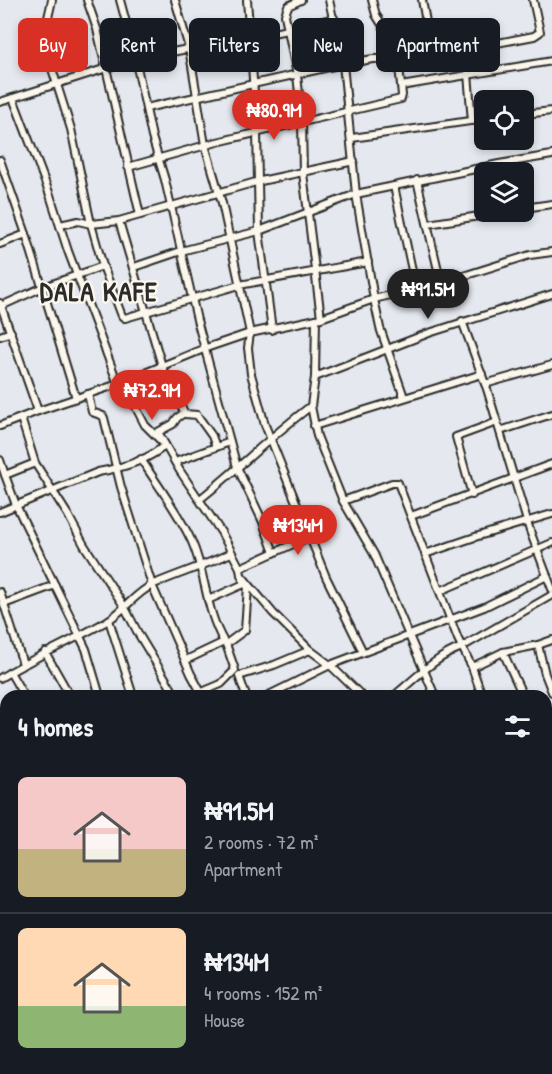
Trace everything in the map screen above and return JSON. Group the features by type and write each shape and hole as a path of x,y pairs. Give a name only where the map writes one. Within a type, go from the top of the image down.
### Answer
{"street":[{"path":"52,0 43,40 58,84 103,266 122,316 125,318 239,285 368,262"},
{"path":"87,0 100,42"},
{"path":"120,0 125,18"},
{"path":"175,0 189,48 177,50"},
{"path":"247,0 248,18"},
{"path":"301,0 288,6 286,10 297,75 302,122 303,173 316,272 318,318 315,377 310,406 314,426 343,501 374,555 433,690"},
{"path":"329,0 334,18"},
{"path":"372,0 378,18"},
{"path":"423,0 426,18"},
{"path":"500,42 539,34 540,24 533,0"},
{"path":"280,31 292,29"},
{"path":"401,86 552,61"},
{"path":"0,102 100,71"},
{"path":"107,72 140,215"},
{"path":"138,72 192,297 237,468 274,554"},
{"path":"194,72 205,146 222,203 250,333 248,348 251,374 270,438 299,513 311,536 326,577 363,652"},
{"path":"253,72 259,231 272,330"},
{"path":"146,108 310,72"},
{"path":"344,72 356,194 374,299 380,328 405,397"},
{"path":"128,167 257,132 401,99 400,72"},
{"path":"351,138 472,121 468,74"},
{"path":"13,98 118,384 131,398 145,425 165,445"},
{"path":"534,113 552,111"},
{"path":"134,267 181,251 259,231 356,194 417,180 552,155"},
{"path":"0,160 26,234 76,398"},
{"path":"60,225 119,221 256,182 354,161"},
{"path":"417,180 441,283"},
{"path":"394,186 416,289"},
{"path":"534,207 552,204"},
{"path":"428,224 474,217"},
{"path":"119,221 168,380 163,382 166,392 178,400 184,413"},
{"path":"0,244 26,234"},
{"path":"0,426 250,333 272,330 318,318 374,299 441,283 530,255 552,252"},
{"path":"38,411 0,304 103,266"},
{"path":"315,377 462,321 552,294"},
{"path":"462,321 485,384 527,522 552,589"},
{"path":"0,336 10,332"},
{"path":"485,384 552,365"},
{"path":"314,426 482,375"},
{"path":"88,394 92,412 104,418 124,498 153,585 200,690"},
{"path":"200,500 310,406"},
{"path":"216,447 212,436 197,415 184,413 173,424 158,432 221,532 244,584 248,586 245,630 225,645 236,670"},
{"path":"500,431 552,414"},
{"path":"21,418 35,463 124,606 172,690"},
{"path":"472,495 456,437 497,422"},
{"path":"175,462 230,442"},
{"path":"0,512 98,472 141,459 157,452 165,445"},
{"path":"141,459 184,526 192,543 215,627 236,670"},
{"path":"0,460 16,505 80,634 98,690"},
{"path":"5,475 35,463"},
{"path":"411,516 552,464"},
{"path":"343,501 396,482 480,690"},
{"path":"425,555 474,537 552,514"},
{"path":"240,572 311,536"},
{"path":"440,591 552,543"},
{"path":"0,678 45,652 109,620 128,601 153,585 231,553"},
{"path":"240,572 260,599 310,650 330,665 356,690"},
{"path":"279,690 330,665 484,607 547,576"},
{"path":"208,600 244,584"},
{"path":"3,603 55,585"},
{"path":"0,592 23,664"},
{"path":"401,690 448,652 552,595"},
{"path":"109,620 131,690"},
{"path":"472,667 503,652 552,640"},
{"path":"186,660 224,642"},
{"path":"538,645 544,674 551,690"},
{"path":"244,690 239,676 310,650"},
{"path":"45,652 67,690"},
{"path":"503,652 520,690"},
{"path":"210,690 221,684 236,670"},
{"path":"10,672 19,690"}],"district":[{"name":"DALA KAFE","path":"99,292"}]}
